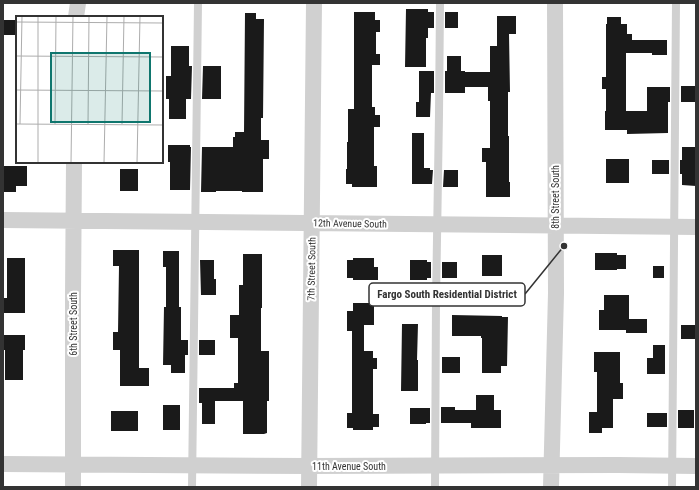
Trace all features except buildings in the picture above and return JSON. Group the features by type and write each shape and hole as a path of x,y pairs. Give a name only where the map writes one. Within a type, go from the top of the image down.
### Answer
{"street":[{"path":"76,16 78,3"},
{"name":"7th Street South","path":"309,487 314,3"},
{"name":"8th Street South","path":"551,487 556,293 555,3"},
{"name":"6th Street South","path":"73,487 74,163"},
{"name":"12th Avenue South","path":"3,220 696,227"},
{"name":"11th Avenue South","path":"3,464 696,466"}],"lane":[{"path":"192,487 198,3"},
{"path":"434,487 440,3"},
{"path":"672,487 676,3"}],"place":[{"name":"Fargo South Residential District","path":"564,246"}]}
